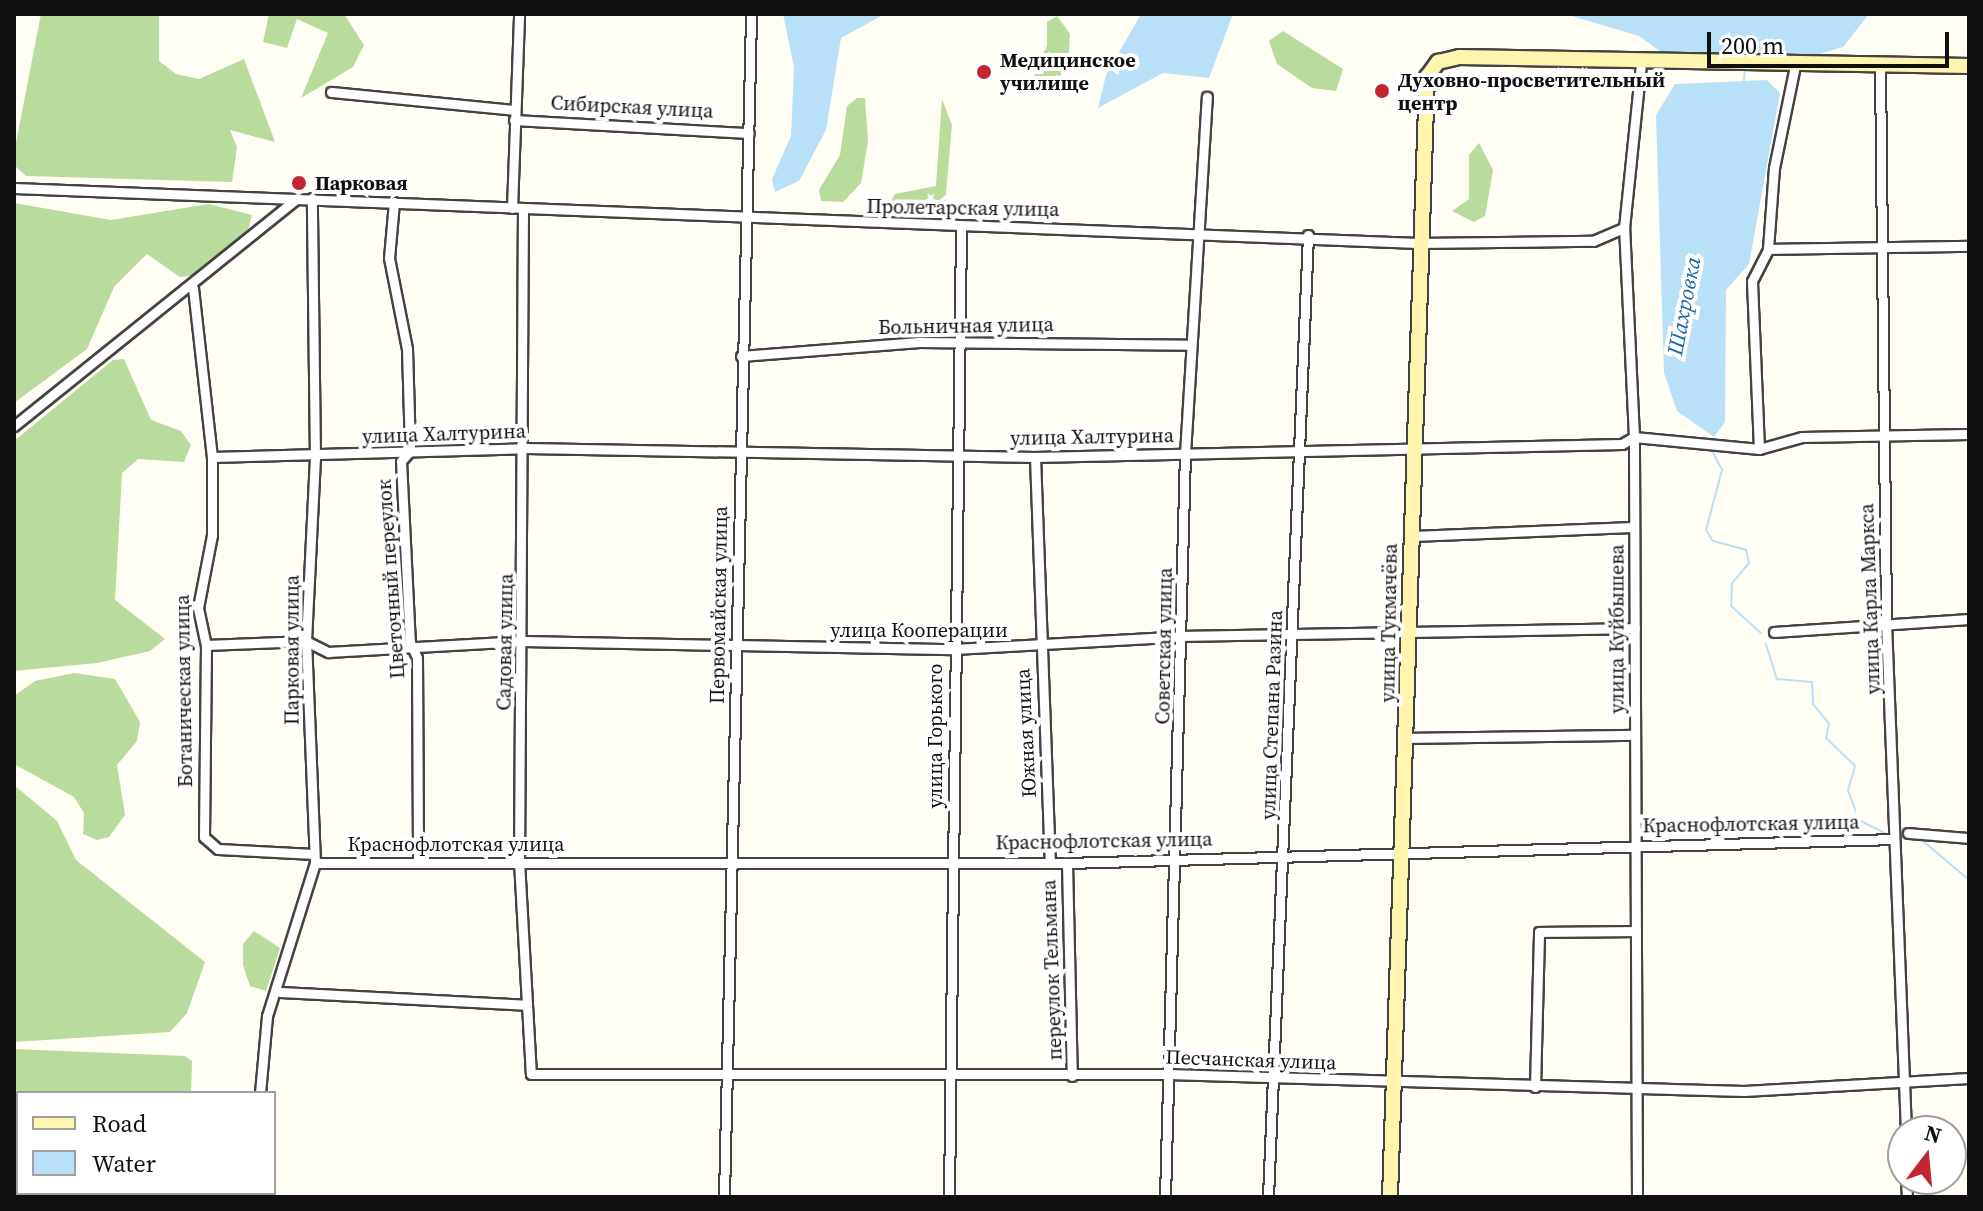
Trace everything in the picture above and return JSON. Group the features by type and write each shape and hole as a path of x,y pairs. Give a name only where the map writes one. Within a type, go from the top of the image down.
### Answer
{"street":[{"path":"512,208 519,14"},
{"name":"Первомайская улица","path":"724,1197 731,1075 730,864 751,14"},
{"name":"улица Тукмачёва","path":"1388,1194 1396,1086 1400,852 1406,738 1424,84 1438,62 1459,57 1641,64"},
{"path":"1641,64 1969,66"},
{"name":"улица Куйбышева","path":"1637,1197 1634,437 1624,228 1641,64"},
{"name":"улица Карла Маркса","path":"1880,65 1886,623 1906,1115"},
{"path":"1759,449 1752,281 1768,249 1774,168 1795,66"},
{"name":"Сибирская улица","path":"331,92 514,115 749,133"},
{"name":"Советская улица","path":"1165,1197 1183,636 1185,454 1207,97"},
{"name":"Пролетарская улица","path":"14,188 961,227 1308,235 1418,243 1593,241 1624,228"},
{"path":"14,426 193,288 298,198"},
{"name":"Парковая улица","path":"260,1091 267,1016 280,992 290,928 315,859 306,641 315,459 312,198"},
{"name":"Цветочный переулок","path":"394,202 389,258 407,349 410,451 401,461 410,642 417,658 418,862"},
{"name":"Садовая улица","path":"523,209 526,448 519,861 531,1074"},
{"name":"улица Горького","path":"949,1197 961,227"},
{"name":"улица Степана Разина","path":"1268,1197 1276,1080 1294,633 1295,452 1308,235"},
{"path":"1768,249 1969,246"},
{"name":"Ботаническая улица","path":"193,288 212,457 212,535 198,608 206,645 204,837 218,849 315,859"},
{"name":"Больничная улица","path":"741,356 959,341 1191,345"},
{"name":"улица Халтурина","path":"212,457 315,459 410,451 526,448 741,449 1035,457 1622,444 1634,437 1759,449 1802,437 1969,434"},
{"name":"Южная улица","path":"1035,457 1050,863"},
{"path":"1411,536 1634,527"},
{"path":"1774,632 1969,619"},
{"name":"улица Кооперации","path":"206,645 306,641 328,652 410,642 523,641 737,648 954,649 1183,636 1635,628"},
{"path":"1406,738 1635,735"},
{"path":"1908,833 1969,838"},
{"name":"Краснофлотская улица","path":"315,859 730,864 1067,863 1176,857 1893,839"},
{"name":"переулок Тельмана","path":"1067,863 1072,1076"},
{"path":"1535,1087 1539,932 1636,931"},
{"path":"280,992 526,1005"},
{"name":"Песчанская улица","path":"531,1074 949,1078 1167,1074 1396,1086 1744,1091 1969,1078"}],"green space":[{"path":"41,14 159,14 159,61 176,74 199,79 244,59 275,142 230,130 237,147 232,182 26,176 14,165 14,153"},
{"path":"269,14 344,14 364,45 353,67 301,98 328,33 297,19 287,48 263,42"},
{"path":"1057,16 1070,34 1068,67 1057,79 1038,81 1033,71 1047,46 1047,22"},
{"path":"1283,31 1343,69 1336,91 1312,88 1277,64 1269,41"},
{"path":"857,98 865,98 868,141 861,183 843,202 821,201 819,190 840,155 847,106"},
{"path":"942,99 952,125 945,205 936,211 886,209 895,194 936,186"},
{"path":"1479,143 1493,170 1485,216 1474,222 1452,211 1469,199 1469,155"},
{"path":"14,203 111,220 209,204 252,215 245,242 201,275 180,277 147,254 114,287 87,349 14,403"},
{"path":"124,359 151,420 181,431 191,445 184,462 138,459 122,473 115,600 165,639 150,651 97,663 14,671 14,441 113,360"},
{"path":"74,673 115,679 140,722 137,741 117,765 125,815 109,837 97,840 83,834 84,813 74,797 14,764 14,696 35,681"},
{"path":"14,785 57,821 76,860 205,962 187,1013 170,1032 14,1042"},
{"path":"254,931 280,948 266,991 250,986 243,965 243,944"},
{"path":"14,1049 185,1056 192,1061 191,1091 18,1091 14,1088"},
{"path":"14,1088 18,1091 16,1195 28,1197 14,1197"},
{"path":"32,1195 110,1195 31,1197"}],"water":[{"path":"783,14 885,14 841,38 826,130 799,181 775,192 772,179 791,136 794,67"},
{"path":"1141,14 1233,14 1209,78 1163,73 1098,108 1106,75"},
{"path":"1565,14 1869,14 1843,47 1806,58 1668,57 1639,36"},
{"path":"1767,80 1780,93 1749,264 1726,290 1725,422 1714,437 1677,411 1664,373 1656,115 1675,84"}],"waterway":[{"name":"Шахровка","path":"1744,82 1745,68"},
{"name":"Шахровка","path":"1711,449 1722,470 1706,530 1713,541 1746,550 1749,563 1732,583 1731,606 1761,633"},
{"name":"Шахровка","path":"1766,644 1777,679 1812,682 1813,704 1829,724 1826,738 1855,766 1848,790 1859,820 1886,834"},
{"name":"Шахровка","path":"1906,838 1923,841 1969,880"}],"place":[{"name":"Медицинское училище","path":"984,72"},
{"name":"Духовно-просветительный центр","path":"1382,91"},
{"name":"Парковая","path":"299,183"}]}
